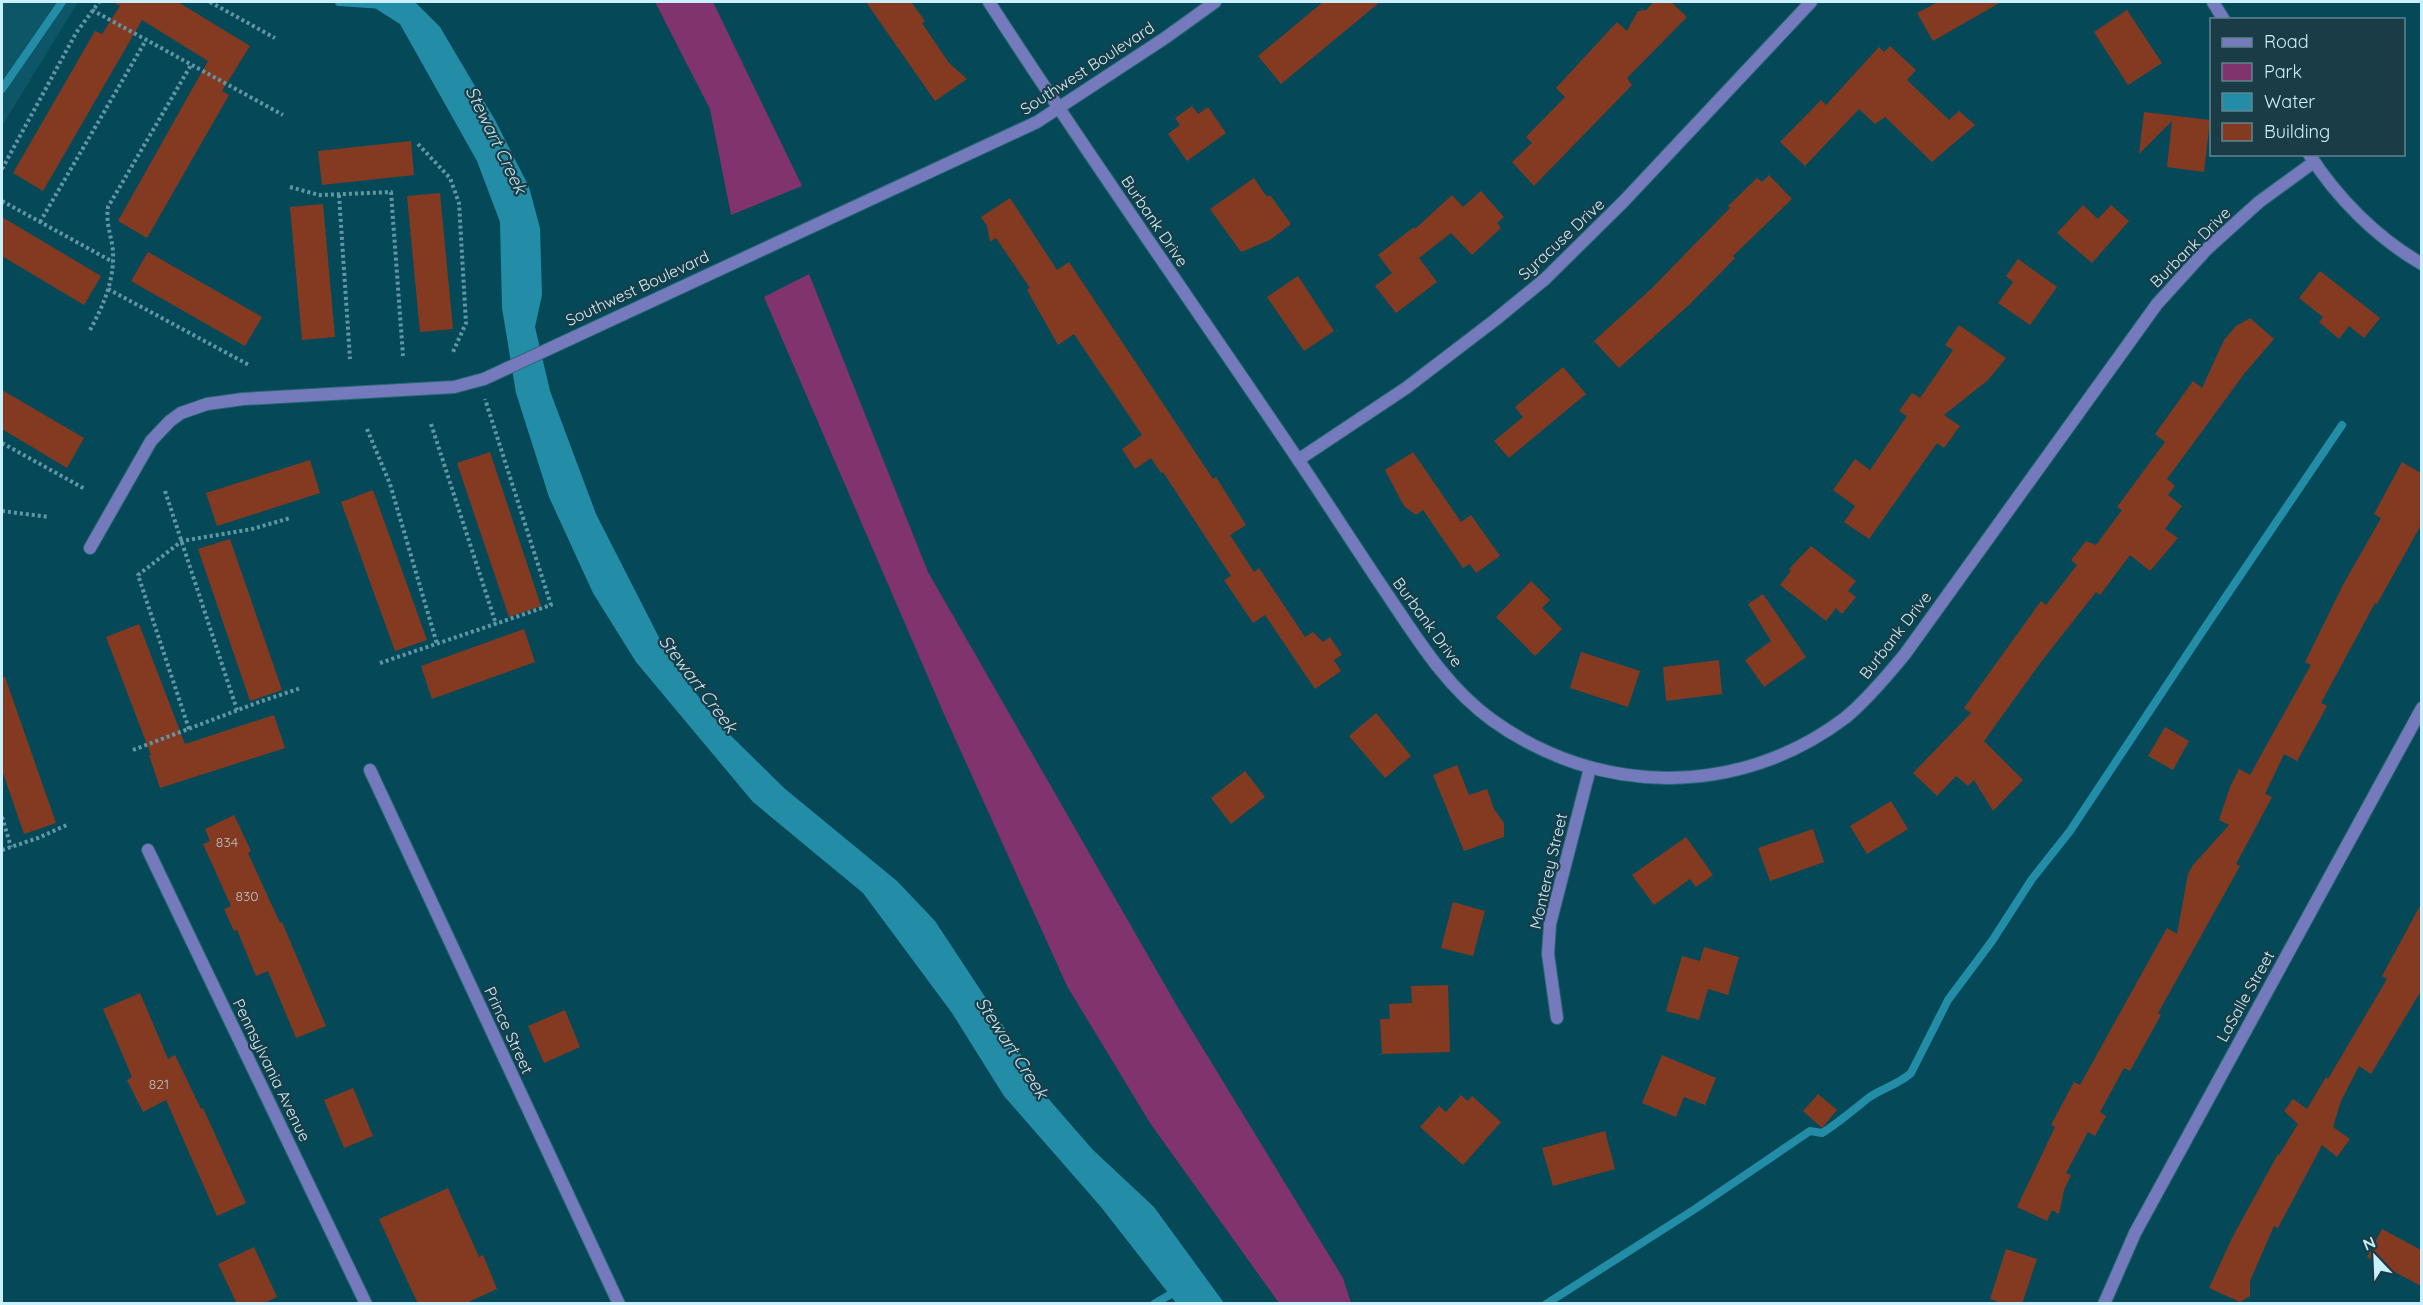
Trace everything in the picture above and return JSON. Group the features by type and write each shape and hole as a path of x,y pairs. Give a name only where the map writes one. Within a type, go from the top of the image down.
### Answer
{"street":[{"name":"Burbank Drive","path":"988,2 1057,108 1298,460 1422,647 1453,685 1489,718 1528,744 1590,768 1641,778 1689,778 1721,774 1767,761 1810,741 1847,716 1887,676 1905,654 2157,304 2207,249 2312,158"},
{"name":"Southwest Boulevard","path":"90,548 151,441 181,413 216,402 454,387 484,379 1037,122 1165,38 1215,2"},
{"name":"Syracuse Drive","path":"1298,460 1406,388 1545,279 1624,201 1811,2"},
{"path":"2213,2 2223,18"},
{"path":"2312,158 2338,192 2372,227 2421,264"},
{"name":"LaSalle Street","path":"2104,1304 2135,1233 2421,708"},
{"name":"Monterey Street","path":"1557,1018 1548,954 1550,924 1590,768"},
{"name":"Prince Street","path":"370,770 619,1304"},
{"name":"Pennsylvania Avenue","path":"148,850 366,1304"}],"path":[{"path":"2,170 76,33 99,2"},
{"path":"210,2 275,38"},
{"path":"92,10 283,116"},
{"path":"40,222 146,40"},
{"path":"90,330 103,307 113,262 106,220 108,207 191,65"},
{"path":"418,144 450,178 459,203 466,323 453,352"},
{"path":"290,187 319,195 391,192 403,356"},
{"path":"339,195 350,359"},
{"path":"2,201 113,262"},
{"path":"108,289 249,366"},
{"path":"380,663 551,605 485,399"},
{"path":"431,424 496,624"},
{"path":"367,429 390,484 437,644"},
{"path":"2,443 85,489"},
{"path":"165,491 237,710"},
{"path":"2,511 49,517"},
{"path":"189,729 138,575 182,541 252,529 290,518"},
{"path":"133,750 301,688"},
{"path":"2,817 11,847"},
{"path":"2,850 69,824"}],"shaded area":[{"path":"2,2 78,2 2,126"}],"green space":[{"path":"655,2 713,2 802,186 731,215 710,109"},
{"path":"809,274 928,572 1177,1006 1343,1278 1351,1303 1279,1303 1150,1123 1067,986 944,714 764,297"}],"water":[{"name":"Stewart Creek","path":"368,2 415,2 440,27 495,120 529,187 540,228 542,295 535,327 550,391 596,514 670,659 720,725 784,788 897,881 935,921 1046,1096 1093,1150 1154,1207 1224,1303 1176,1303 1101,1207 1004,1096 952,1013 863,893 753,802 636,662 593,593 549,497 516,393 502,308 500,222 477,161 400,24"}],"building":[{"path":"113,2 178,2 250,46 222,91 229,95 147,238 118,221 208,61 142,20 43,191 13,173 95,31 102,34 120,6"},
{"path":"866,2 911,2 925,21 922,23 949,63 967,79 935,101"},
{"path":"1323,2 1380,2 1281,84 1258,56"},
{"path":"1654,2 1671,2 1687,17 1627,78 1632,85 1534,186 1512,162 1532,143 1526,137 1565,97 1556,88 1617,22 1627,31 1638,11 1646,10"},
{"path":"1938,2 2001,2 1933,41 1917,13"},
{"path":"2127,10 2162,63 2128,85 2094,32"},
{"path":"1890,46 1916,70 1907,80 1949,120 1959,111 1975,125 1932,162 1885,117 1875,124 1859,109 1805,166 1780,142 1821,100 1826,105 1879,47 1884,52"},
{"path":"1192,106 1198,114 1208,107 1226,133 1187,161 1168,134 1180,125 1175,118"},
{"path":"2144,112 2210,120 2204,172 2167,167 2172,121 2139,154"},
{"path":"411,141 414,175 322,185 318,151"},
{"path":"1769,175 1792,199 1733,256 1735,258 1690,304 1619,368 1594,341 1652,288 1757,178 1762,182"},
{"path":"1254,178 1267,197 1270,195 1291,224 1270,240 1241,252 1210,209"},
{"path":"1481,191 1504,217 1497,223 1501,228 1472,255 1451,233 1419,258 1437,282 1396,313 1375,286 1392,273 1378,255 1414,227 1415,229 1452,195 1463,207"},
{"path":"440,193 453,329 420,332 407,196"},
{"path":"1010,198 1057,270 1069,262 1213,479 1216,477 1246,525 1230,535 1254,572 1259,568 1305,637 1313,632 1323,642 1330,637 1342,655 1334,660 1341,671 1315,689 1265,615 1253,623 1224,580 1231,576 1163,472 1161,473 1151,458 1135,469 1122,449 1142,435 1074,334 1058,345 1027,290 1030,288 996,238 990,242 987,226 981,217"},
{"path":"323,204 335,337 302,340 290,207"},
{"path":"2083,205 2098,219 2111,205 2129,221 2092,263 2057,233"},
{"path":"2,217 101,276 84,305 2,256"},
{"path":"148,252 262,317 245,346 131,281"},
{"path":"2018,259 2057,287 2030,325 1998,303 2013,282 2006,276"},
{"path":"2320,271 2380,318 2364,338 2349,326 2339,339 2319,322 2323,317 2299,298"},
{"path":"1298,276 1334,331 1304,351 1267,297"},
{"path":"2250,318 2274,339 2244,374 2167,479 2175,486 2168,495 2182,506 2165,529 2178,538 2150,571 2130,555 2100,595 2096,592 2041,662 1984,741 2023,780 1993,811 1974,780 1968,786 1956,776 1937,796 1913,773 1971,713 1964,708 2041,601 2046,605 2077,565 2071,560 2086,541 2096,545 2122,510 2117,507 2165,442 2155,434 2193,381 2202,388 2224,340 2236,326"},
{"path":"1959,325 2006,358 1988,380 1944,415 1960,426 1944,448 1937,443 1869,539 1844,522 1855,506 1833,490 1855,459 1870,470 1907,416 1899,411 1912,393 1920,398 1953,350 1945,345"},
{"path":"1563,367 1586,394 1509,458 1494,441 1523,417 1515,407"},
{"path":"2,390 84,438 67,468 2,429"},
{"path":"490,452 541,606 509,617 457,463"},
{"path":"1413,452 1461,522 1471,515 1500,556 1476,573 1470,564 1463,568 1423,510 1416,515 1404,506 1385,470"},
{"path":"310,460 320,493 217,526 206,493"},
{"path":"2402,462 2421,473 2421,525 2377,604 2375,603 2321,703 2327,706 2297,761 2284,754 2265,794 2272,797 2236,864 2240,866 2158,1013 2161,1015 2130,1071 2124,1068 2100,1112 2106,1116 2095,1136 2088,1132 2066,1173 2071,1175 2064,1190 2059,1214 2052,1210 2047,1221 2017,1207 2055,1127 2051,1125 2074,1082 2080,1085 2167,928 2177,934 2188,874 2193,865 2229,825 2219,820 2230,787 2239,769 2250,775 2311,665 2305,662 2343,585 2381,518 2374,514"},
{"path":"373,490 427,640 395,651 341,502"},
{"path":"230,539 282,690 250,701 198,549"},
{"path":"1811,546 1856,581 1848,591 1856,597 1842,614 1836,608 1826,621 1780,585 1791,571 1789,569"},
{"path":"1531,581 1550,600 1542,608 1562,629 1535,656 1496,617"},
{"path":"1763,594 1806,657 1764,687 1745,660 1771,641 1748,604"},
{"path":"139,624 185,744 274,715 285,748 160,788 149,755 151,755 106,637"},
{"path":"524,629 535,662 432,699 421,666"},
{"path":"1581,652 1640,671 1628,707 1570,688"},
{"path":"1719,660 1722,694 1666,701 1663,667"},
{"path":"2,677 5,677 56,823 24,834 2,770"},
{"path":"1376,713 1411,756 1385,778 1349,736"},
{"path":"2165,727 2189,741 2173,770 2148,756"},
{"path":"1457,765 1469,795 1487,789 1494,809 1504,823 1504,837 1464,851 1433,775"},
{"path":"1245,771 1265,797 1231,824 1211,798"},
{"path":"1891,801 1908,829 1867,854 1850,826"},
{"path":"234,815 251,851 248,853 280,923 282,922 326,1026 296,1038 268,971 256,976 237,930 234,931 224,909 231,906 203,844 210,841 205,829"},
{"path":"1813,829 1824,862 1770,881 1758,848"},
{"path":"1686,837 1713,875 1696,887 1690,879 1654,905 1632,875"},
{"path":"1453,902 1485,911 1473,956 1441,948"},
{"path":"2421,904 2421,991 2371,1074 2359,1066 2341,1101 2333,1127 2350,1139 2337,1157 2322,1145 2278,1228 2274,1226 2250,1281 2250,1296 2240,1302 2209,1288 2232,1238 2278,1154 2298,1124 2284,1111 2293,1099 2307,1109 2326,1077 2328,1079 2387,979 2382,976"},
{"path":"1704,947 1739,957 1728,995 1708,989 1699,1020 1666,1011 1682,956 1700,961"},
{"path":"1448,985 1450,1052 1382,1054 1380,1019 1390,1019 1389,1004 1412,1003 1411,986"},
{"path":"140,993 168,1059 175,1055 201,1109 203,1108 246,1203 217,1216 166,1100 143,1112 127,1080 132,1077 103,1009"},
{"path":"565,1010 580,1047 544,1063 528,1026"},
{"path":"1662,1055 1716,1078 1705,1105 1684,1097 1676,1117 1642,1103"},
{"path":"353,1088 373,1136 344,1148 324,1100"},
{"path":"1818,1094 1837,1110 1822,1128 1803,1111"},
{"path":"1461,1095 1468,1101 1472,1096 1501,1122 1463,1165 1420,1127 1439,1106 1446,1112"},
{"path":"1605,1131 1615,1169 1553,1186 1542,1148"},
{"path":"448,1188 479,1257 483,1255 497,1289 464,1304 418,1304 379,1219"},
{"path":"2382,1229 2421,1250 2421,1286 2367,1257"},
{"path":"254,1247 277,1297 262,1304 237,1304 218,1264"},
{"path":"2006,1249 2037,1259 2022,1304 2004,1304 1990,1299"}],"waterway":[{"path":"2,89 62,2"},
{"path":"339,2 384,5 391,2"},
{"path":"1546,1304 1695,1209 1810,1131 1822,1133 1872,1096 1911,1073 1948,1000 1992,941 2032,879 2070,831 2342,425"},
{"path":"1154,1304 1178,1290"}]}
